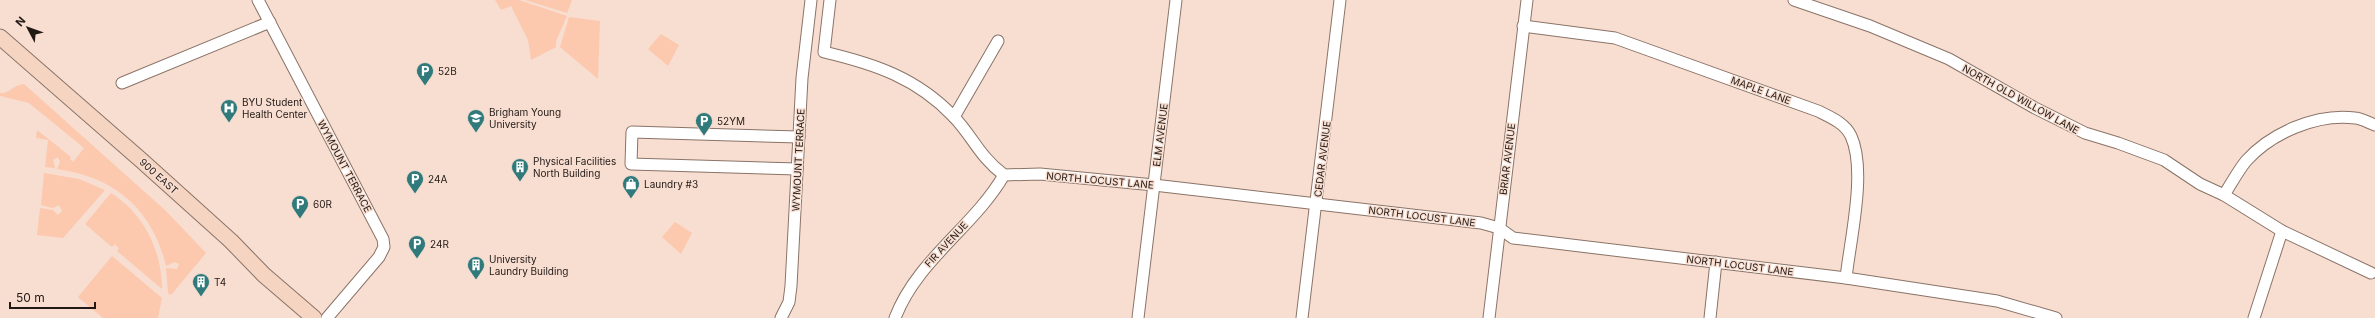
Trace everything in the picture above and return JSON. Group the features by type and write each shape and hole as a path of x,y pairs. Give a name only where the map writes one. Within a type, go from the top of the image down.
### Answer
{"main road":[{"name":"900 EAST","path":"0,37 231,241 264,275 314,318"}],"street":[{"name":"WYMOUNT TERRACE","path":"258,0 378,230 384,247 379,257 327,318"},
{"name":"WYMOUNT TERRACE","path":"781,318 789,302 791,286 802,78 811,0"},
{"path":"830,0 824,52 868,63 902,77 919,88 954,117 979,151 1004,175"},
{"name":"ELM AVENUE","path":"1138,318 1176,0"},
{"name":"CEDAR AVENUE","path":"1302,318 1317,204 1340,0"},
{"name":"BRIAR AVENUE","path":"1489,318 1527,0"},
{"name":"NORTH OLD WILLOW LANE","path":"1794,0 1870,26 1949,59 2035,108 2085,134 2118,143 2164,160 2200,184 2224,195 2282,231 2371,273"},
{"path":"122,83 270,22"},
{"name":"MAPLE LANE","path":"1523,26 1615,38 1818,111 1836,120 1850,135 1856,151 1859,170 1846,278"},
{"path":"954,117 998,41"},
{"path":"2224,195 2246,162 2264,144 2290,131 2316,120 2355,118 2375,125"},
{"path":"798,169 631,164 632,132 799,137"},
{"name":"NORTH LOCUST LANE","path":"1004,175 1040,174 1154,185 1481,223 1499,228 1513,238 1846,278 1997,301 2056,318"},
{"name":"FIR AVENUE","path":"895,318 910,288 922,271 987,200 1004,175"},
{"path":"2254,318 2282,231"},
{"path":"1710,318 1716,262"}],"shaded area":[{"path":"495,0 519,0 567,16 556,41 556,47 531,60 528,40 511,6 501,10"},
{"path":"525,0 572,0 567,13"},
{"path":"569,17 600,21 598,79 560,47"},
{"path":"661,34 679,45 668,66 648,49"},
{"path":"21,84 24,84 166,211 206,253 171,295 168,293 166,268 177,269 179,264 175,262 166,266 160,246 151,228 140,212 128,199 113,188 96,179 57,169 60,162 58,157 53,160 55,168 45,167 48,140 36,138 37,130 71,157 70,159 73,162 84,148 29,103 0,96 0,93 7,92"},
{"path":"44,173 79,179 105,190 63,238 37,235 40,208 53,210 58,215 62,211 59,205 53,208 41,205"},
{"path":"111,193 133,212 149,235 155,247 159,261 162,289 117,251 119,248 115,245 116,243 112,247 85,224"},
{"path":"675,222 692,233 681,254 662,237"},
{"path":"112,256 162,298 158,318 103,318 78,297"}],"place":[{"name":"52B","path":"425,86"},
{"name":"BYU Student Health Center","path":"229,123"},
{"name":"Brigham Young University","path":"476,133"},
{"name":"52YM","path":"704,136"},
{"name":"Physical Facilities North Building","path":"520,182"},
{"name":"24A","path":"415,194"},
{"name":"Laundry #3","path":"631,199"},
{"name":"60R","path":"300,219"},
{"name":"24R","path":"417,259"},
{"name":"University Laundry Building","path":"476,280"},
{"name":"T4","path":"201,297"}]}
